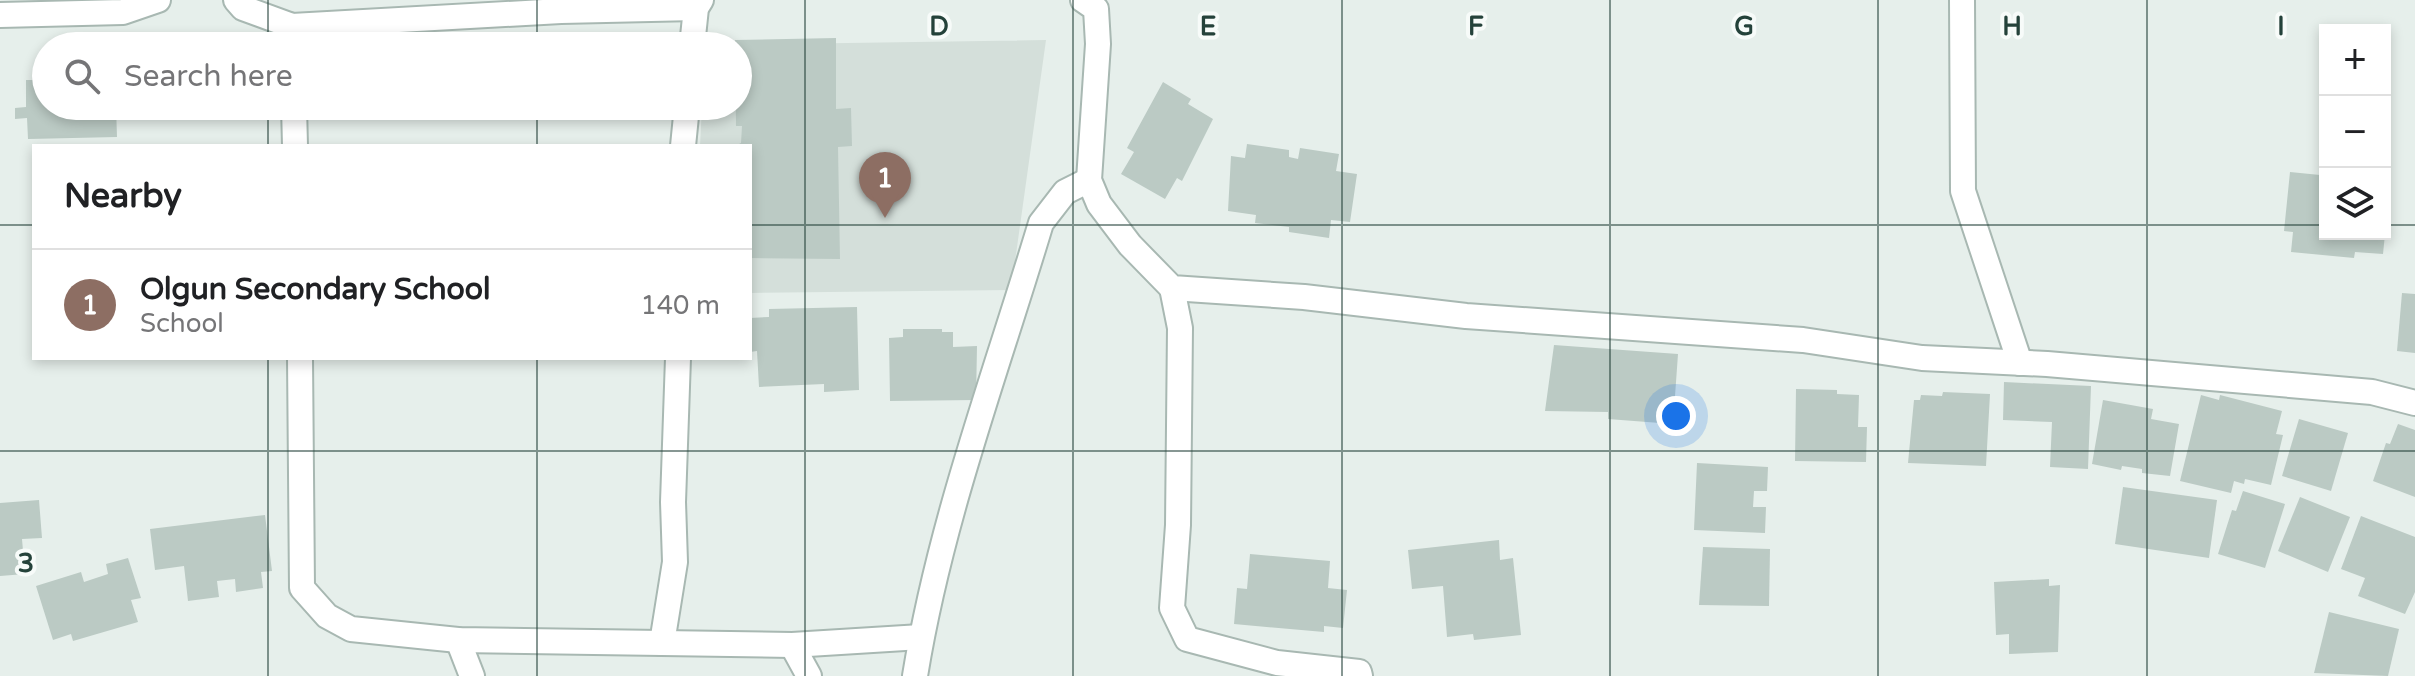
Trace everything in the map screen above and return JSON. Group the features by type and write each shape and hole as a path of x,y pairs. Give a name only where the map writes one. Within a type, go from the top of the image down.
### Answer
{"street":[{"path":"0,15 123,12 158,0"},
{"path":"236,0 243,8 286,32"},
{"path":"1083,0 1096,9 1098,44 1089,180 1099,204 1130,245 1172,288 1180,328 1178,525 1172,608 1187,639 1277,663 1359,672 1360,676"},
{"path":"1962,0 1963,191 2020,363"},
{"path":"336,32 561,11 698,4 694,32"},
{"path":"294,120 295,144"},
{"path":"683,144 686,120"},
{"path":"915,676 921,637 968,450 1041,223 1065,192 1089,180"},
{"path":"1172,288 1304,297 1466,316 1803,340 1922,358 2372,392 2415,403"},
{"path":"300,360 302,588 327,616 351,629 458,640 792,645 921,637"},
{"path":"662,643 675,562 673,502 678,360"},
{"path":"458,640 472,676"},
{"path":"792,645 809,676"}],"shaded area":[{"path":"1046,40 1011,290 752,293 752,144 700,144 701,120 752,120 752,44"}],"building":[{"path":"836,38 836,109 851,108 852,146 838,147 840,259 752,258 752,144 739,144 742,126 736,126 736,120 752,120 752,40"},
{"path":"26,80 32,80 32,120 116,120 117,137 28,139 27,118 15,119 15,108 26,107"},
{"path":"1163,82 1191,99 1188,104 1213,119 1182,181 1177,178 1165,199 1121,174 1134,152 1127,148"},
{"path":"1247,144 1289,150 1289,157 1298,159 1300,148 1339,154 1336,171 1357,174 1350,222 1331,220 1329,238 1289,232 1289,227 1255,223 1256,215 1228,211 1231,156 1245,158"},
{"path":"2290,172 2319,175 2319,240 2384,240 2383,254 2355,252 2354,258 2291,252 2293,232 2284,231"},
{"path":"2402,293 2415,294 2415,353 2397,351"},
{"path":"857,307 859,390 824,392 824,384 759,387 757,351 752,352 752,318 769,317 769,309"},
{"path":"903,329 942,329 942,332 953,332 953,347 977,346 976,400 890,401 889,338 903,337"},
{"path":"1554,345 1678,354 1673,424 1608,419 1608,412 1545,411"},
{"path":"2004,382 2091,386 2088,469 2050,467 2052,422 2003,420"},
{"path":"1796,389 1837,390 1837,394 1859,395 1858,427 1867,427 1866,462 1795,461"},
{"path":"1943,392 1990,394 1986,466 1908,463 1914,400 1920,400 1921,395 1942,396"},
{"path":"2201,395 2219,400 2220,395 2282,411 2276,434 2283,435 2271,485 2245,479 2244,484 2234,481 2231,493 2180,481"},
{"path":"2103,400 2153,409 2151,419 2179,424 2170,476 2142,473 2142,469 2122,466 2121,470 2092,464"},
{"path":"2299,419 2348,433 2331,491 2282,476"},
{"path":"2398,424 2415,430 2415,497 2373,481 2386,443 2390,444"},
{"path":"1697,463 1768,467 1767,491 1754,491 1753,507 1766,507 1765,533 1694,530"},
{"path":"2123,487 2217,500 2209,558 2115,544"},
{"path":"2243,491 2285,504 2265,568 2218,554 2232,510 2236,511"},
{"path":"2300,497 2350,517 2328,572 2278,551"},
{"path":"39,500 42,538 22,539 25,574 0,576 0,503"},
{"path":"265,515 272,571 261,572 263,588 236,592 235,579 217,581 219,597 188,601 184,566 155,570 150,529"},
{"path":"2361,516 2415,537 2415,592 2405,614 2358,596 2365,578 2341,569"},
{"path":"1499,540 1500,560 1513,558 1521,635 1474,640 1473,634 1447,637 1443,586 1412,589 1408,550"},
{"path":"1703,547 1770,549 1769,606 1699,605"},
{"path":"1250,554 1330,561 1328,588 1347,590 1343,628 1324,626 1324,632 1234,624 1237,588 1247,589"},
{"path":"128,558 141,598 131,600 138,622 73,641 71,634 53,640 36,586 81,572 84,582 108,574 106,564"},
{"path":"2049,579 2049,586 2060,585 2058,652 2009,654 2009,634 1996,635 1994,582"},
{"path":"2329,612 2399,629 2388,676 2314,673"}],"place":[{"name":"Olgun Secondary School","path":"885,218"}]}
